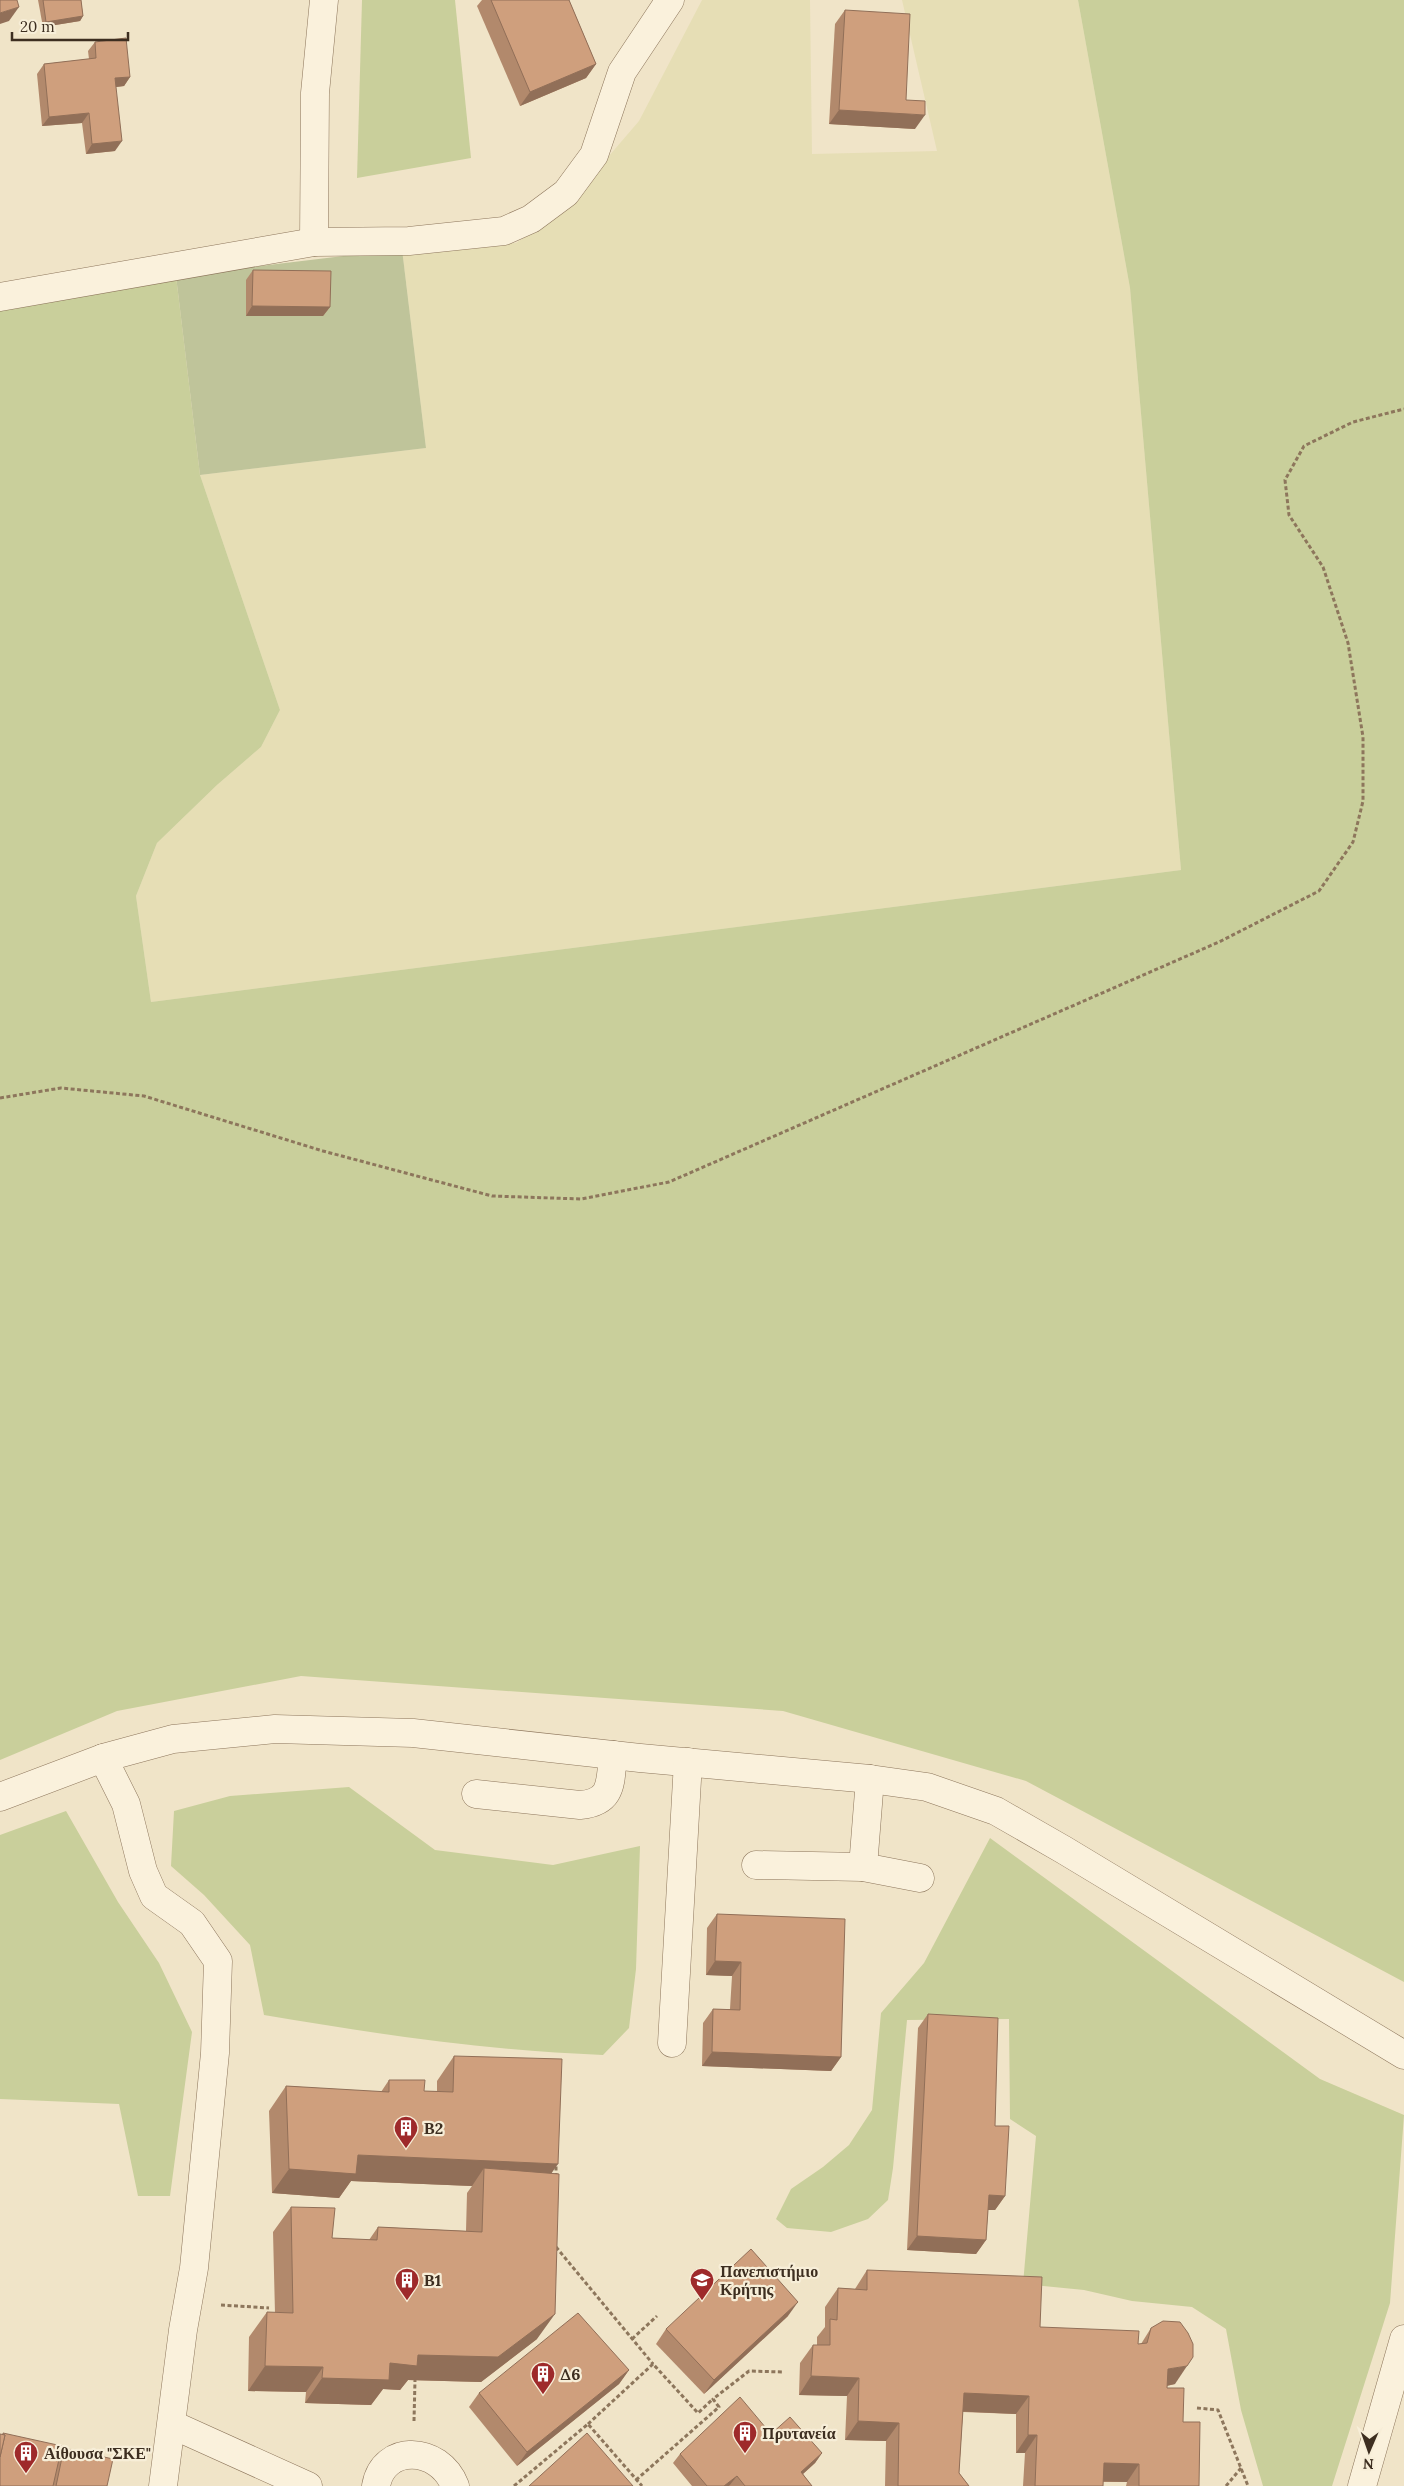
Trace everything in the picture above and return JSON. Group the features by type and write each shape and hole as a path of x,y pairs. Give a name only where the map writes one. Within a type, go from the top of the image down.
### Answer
{"street":[{"path":"314,242 315,93 324,0"},
{"path":"0,297 314,242 409,241 504,231 531,219 566,193 594,155 622,72 670,0"},
{"path":"0,1797 104,1758 173,1739 275,1729 413,1733 613,1755 870,1778 927,1787 996,1811 1404,2055"},
{"path":"476,1794 580,1805 595,1803 606,1796 613,1755"},
{"path":"104,1758 126,1804 142,1871 154,1896 192,1923 218,1961 215,2053 194,2268 183,2330 173,2424 163,2486"},
{"path":"672,2043 688,1762"},
{"path":"863,1867 870,1778"},
{"path":"756,1865 863,1867 920,1878"},
{"path":"1362,2486 1404,2339"},
{"path":"173,2424 308,2486"},
{"path":"376,2486 382,2471 391,2462 414,2454 428,2457 440,2463 449,2472 455,2486"}],"path":[{"path":"0,1098 61,1088 144,1096 323,1151 492,1196 581,1199 669,1182 1219,942 1319,890 1353,842 1363,801 1363,737 1348,643 1323,567 1289,515 1285,480 1304,446 1353,422 1404,409"},
{"path":"556,2161 556,2180"},
{"path":"554,2246 653,2364 698,2413 749,2371 782,2372"},
{"path":"188,2303 268,2308"},
{"path":"632,2339 657,2316"},
{"path":"514,2486 588,2424 653,2364"},
{"path":"414,2422 415,2380"},
{"path":"636,2480 719,2407 713,2399"},
{"path":"1197,2408 1218,2410 1248,2486"},
{"path":"588,2424 642,2486"},
{"path":"1226,2486 1241,2468"}],"shaded area":[{"path":"702,0 810,0 812,154 937,151 902,0 1078,0 1130,288 1181,870 151,1002 136,896 157,843 217,785 261,747 280,710 200,475 426,448 402,249 516,243 560,213 639,121"}],"green space":[{"path":"362,0 455,0 471,158 357,178"},
{"path":"1078,0 1404,0 1404,1982 1026,1781 783,1711 301,1676 117,1711 0,1760 0,311 176,276 200,475 280,710 261,747 217,785 157,843 136,896 151,1002 1181,870 1130,288"},
{"path":"402,249 426,448 200,475 176,276"},
{"path":"349,1787 435,1850 553,1865 640,1846 636,1969 629,2028 603,2055 475,2046 348,2029 264,2015 250,1945 204,1895 171,1866 174,1811 230,1796"},
{"path":"66,1811 118,1902 159,1963 192,2032 170,2196 138,2196 119,2104 0,2099 0,1835"},
{"path":"990,1838 1320,2079 1404,2115 1390,2303 1332,2486 1263,2486 1241,2410 1226,2329 1192,2307 1132,2301 1084,2290 1023,2284 1036,2136 1010,2119 1009,2019 907,2020 893,2168 888,2200 868,2219 831,2232 787,2228 776,2219 791,2189 823,2167 849,2145 872,2110 881,2013 924,1963"}],"building":[{"path":"0,0 17,0 19,7 0,13"},
{"path":"43,0 81,0 83,16 46,22"},
{"path":"491,0 569,0 596,64 530,92"},
{"path":"845,10 910,14 906,100 925,101 925,115 839,110"},
{"path":"126,38 130,77 115,78 122,141 92,144 89,113 49,117 44,64 96,58 95,42"},
{"path":"253,270 331,271 330,307 252,306"},
{"path":"717,1914 845,1919 841,2057 712,2052 713,2009 740,2010 741,1962 715,1961"},
{"path":"928,2014 998,2018 995,2126 1009,2126 1005,2196 989,2195 986,2240 917,2236"},
{"name":"Β2","path":"454,2056 562,2059 558,2164 358,2155 356,2174 289,2169 286,2086 389,2092 389,2080 425,2080 424,2091 453,2092"},
{"name":"Β1","path":"484,2168 559,2174 555,2314 498,2357 418,2355 417,2366 390,2363 389,2380 322,2378 323,2367 265,2366 267,2312 293,2313 291,2207 335,2208 332,2238 377,2240 378,2227 482,2232"},
{"path":"751,2249 798,2302 714,2380 666,2329"},
{"path":"867,2270 1042,2277 1040,2327 1139,2331 1138,2344 1147,2343 1151,2328 1163,2321 1180,2322 1193,2344 1193,2357 1187,2366 1168,2369 1167,2388 1184,2388 1183,2422 1200,2422 1199,2486 1139,2486 1139,2464 1104,2463 1103,2486 1035,2486 1037,2435 1028,2435 1029,2396 964,2393 959,2473 969,2486 898,2486 899,2423 858,2421 859,2378 811,2376 813,2345 830,2345 830,2319 837,2320 838,2288 867,2290"},
{"name":"Δ6","path":"578,2313 629,2370 527,2452 479,2393"},
{"name":"Πρυτανεία","path":"740,2397 771,2434 790,2417 822,2453 801,2472 812,2486 745,2486 737,2476 724,2486 707,2486 680,2454"},
{"name":"Αίθουσα \"ΣΚΕ\"","path":"3,2433 62,2446 53,2486 0,2486 0,2457 5,2435"},
{"path":"587,2433 633,2486 529,2486"},
{"path":"0,2434 5,2435 0,2457"},
{"path":"64,2448 113,2459 107,2486 56,2486"}],"place":[{"name":"Β2","path":"406,2149"},
{"name":"Β1","path":"407,2301"},
{"name":"Πανεπιστήμιο Κρήτης","path":"702,2301"},
{"name":"Δ6","path":"543,2395"},
{"name":"Πρυτανεία","path":"745,2454"},
{"name":"Αίθουσα \"ΣΚΕ\"","path":"26,2474"}]}
